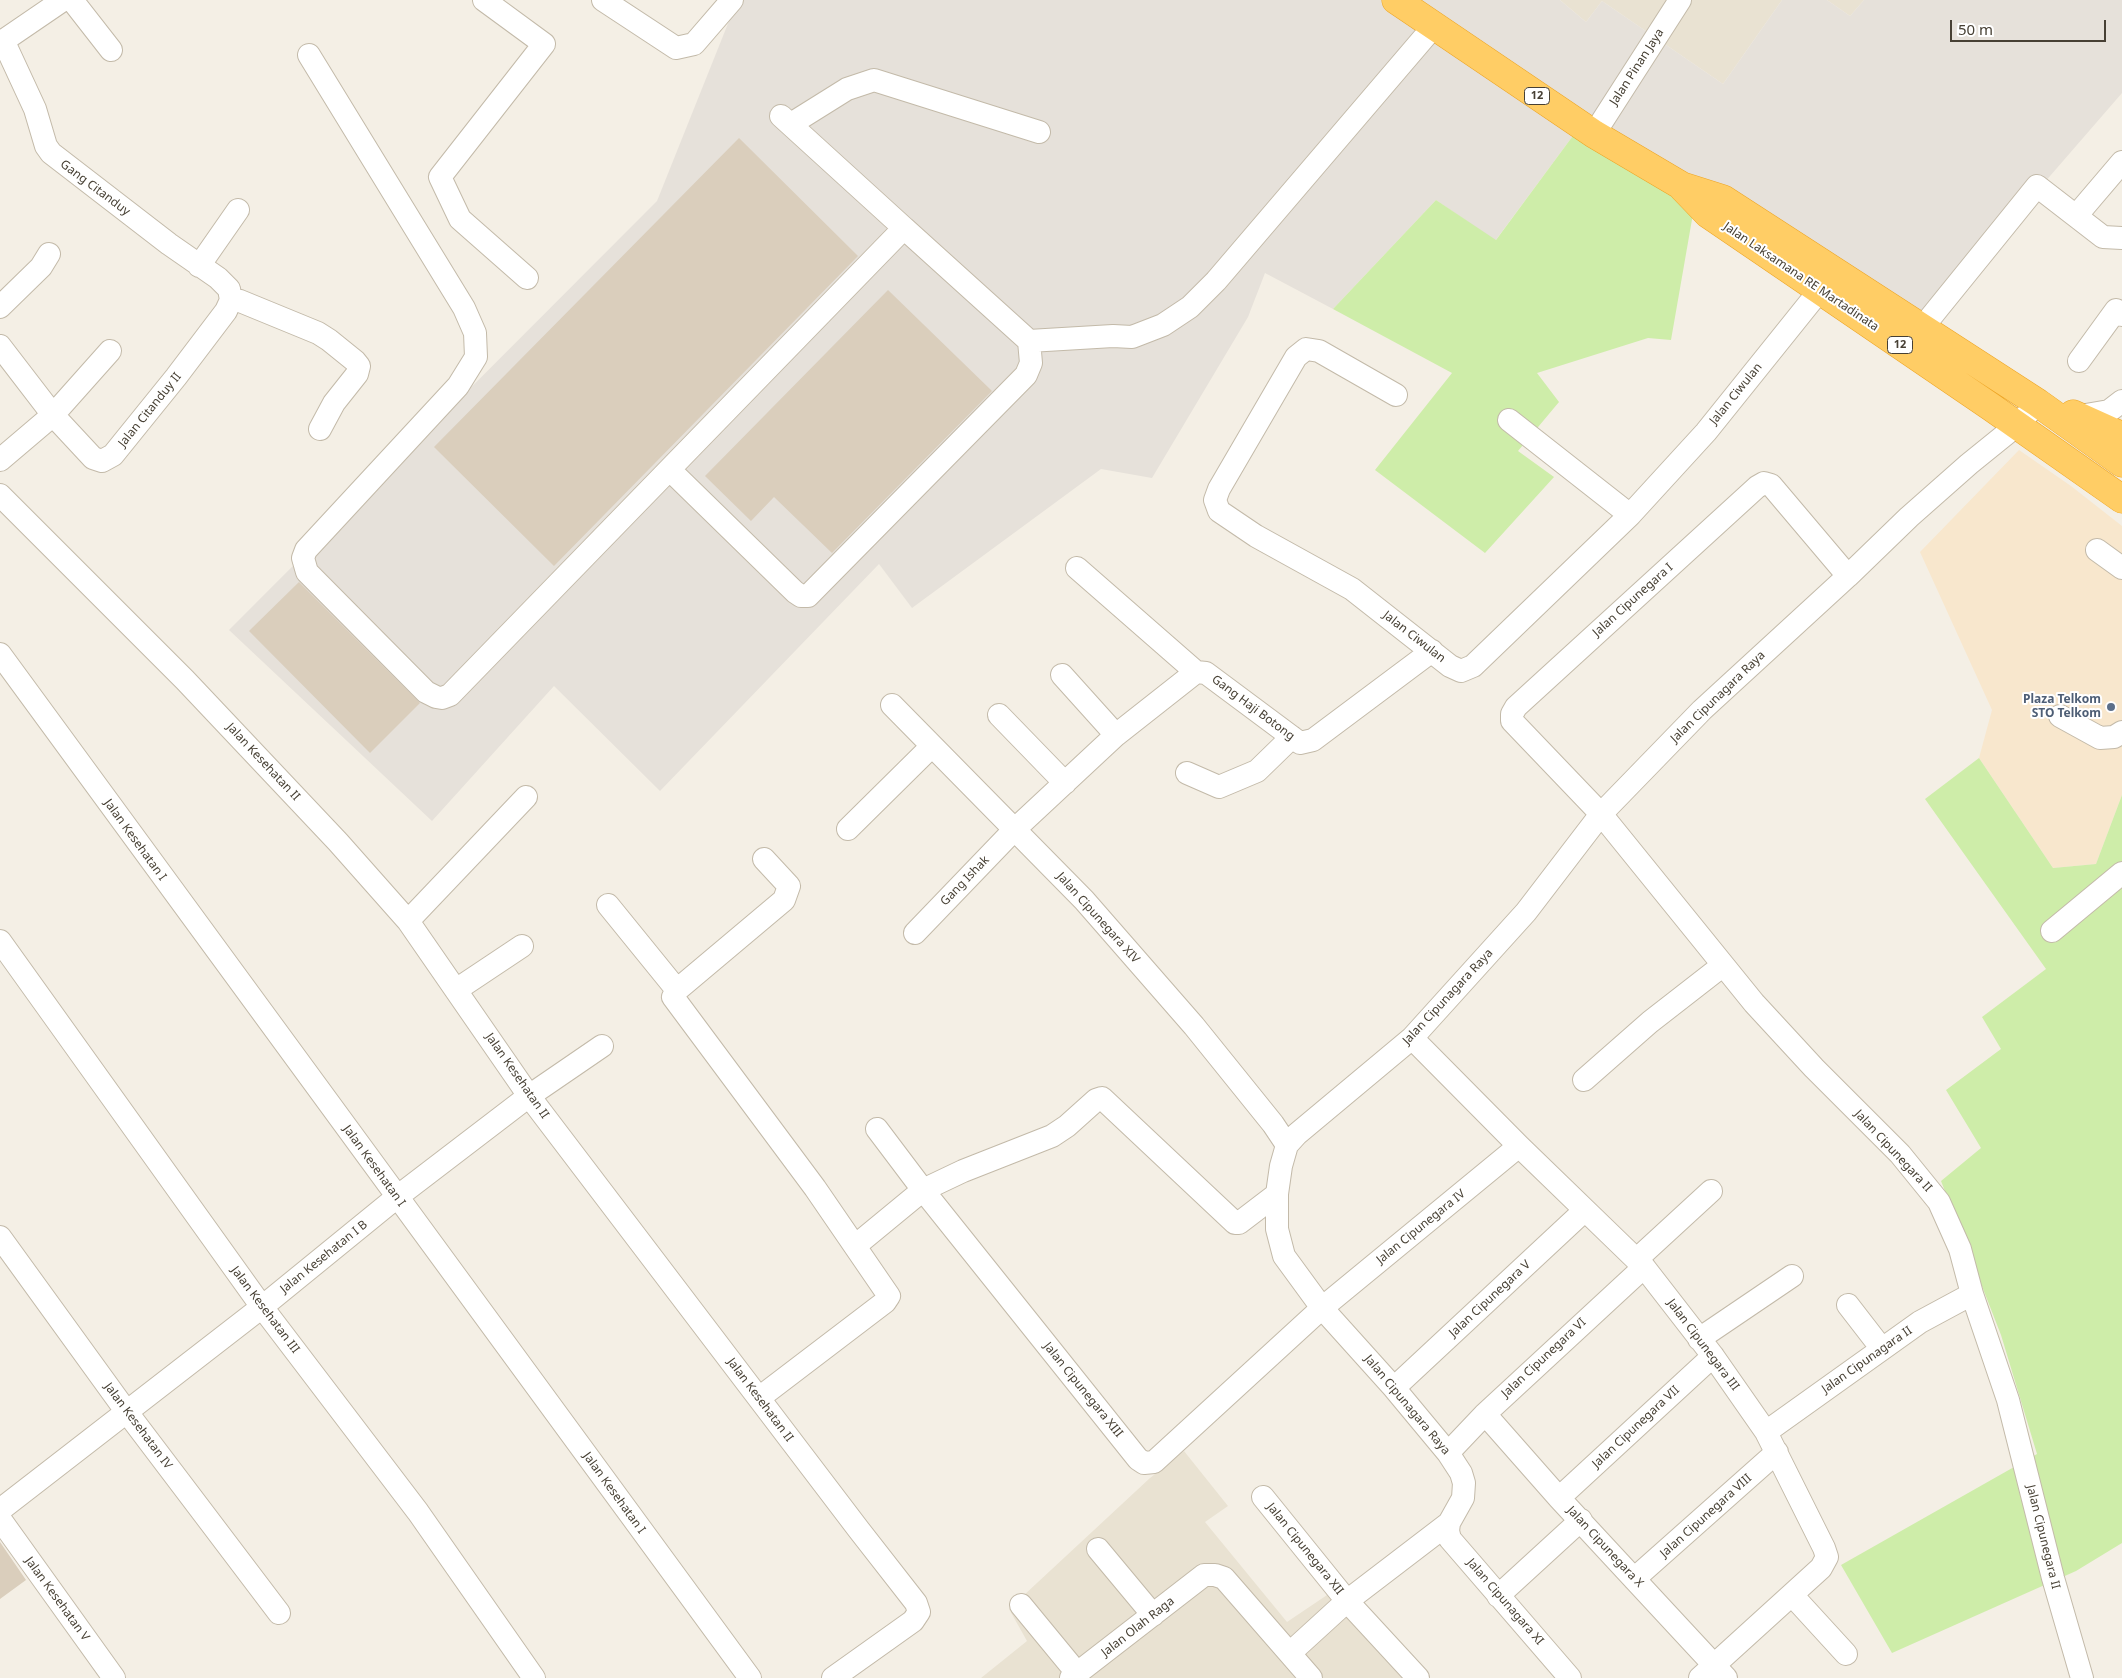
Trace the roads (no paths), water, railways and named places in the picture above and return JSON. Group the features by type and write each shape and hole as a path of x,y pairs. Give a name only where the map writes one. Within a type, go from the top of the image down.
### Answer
{"highway":[{"name":"Jalan Laksamana RE Martadinata","path":"1396,0 1594,134 1682,186 1723,199 2038,403 2122,463"},
{"name":"Jalan Laksamana RE Martadinata","path":"1682,186 1708,214 2122,499"},
{"path":"2038,403 2080,416 2122,436"}],"street":[{"path":"2,42 63,0"},
{"path":"72,0 111,50"},
{"path":"484,0 544,44 440,177 460,219 527,278"},
{"path":"603,0 676,48 694,44 732,0"},
{"name":"Jalan Pinan Jaya","path":"1594,134 1680,0"},
{"path":"1029,341 1113,336 1132,337 1163,325 1190,307 1216,281 1434,26"},
{"name":"Gang Citanduy","path":"2,42 35,109 46,146 50,153 199,266 218,278 229,289 231,300"},
{"path":"309,55 464,308 475,333 476,357 458,386 306,550 303,558 307,572 426,692 442,698 450,695 904,228"},
{"path":"670,470 795,592 801,596 808,596 1026,375 1031,363 1029,341 785,119 847,89 874,80 1039,132"},
{"path":"2076,216 2122,162"},
{"path":"1922,328 2037,186 2103,237 2122,238"},
{"path":"199,266 238,210"},
{"path":"0,307 41,267 49,254"},
{"name":"Jalan Ciwulan","path":"1396,395 1318,351 1306,349 1296,357 1219,489 1215,500 1219,511 1256,536 1352,589 1450,666 1461,671 1473,666 1630,515 1706,432 1820,290"},
{"path":"231,300 240,301 318,333 355,360 359,366 357,374 334,403 320,429"},
{"name":"Jalan Citanduy II","path":"0,346 53,415 93,458 102,461 113,456 226,311 231,300"},
{"path":"2079,361 2116,310 2122,314"},
{"path":"0,460 53,415 110,351"},
{"path":"2080,416 2109,411 2122,401"},
{"name":"Jalan Cipunagara Raya","path":"1290,1654 1347,1601 1449,1523 1463,1498 1464,1484 1461,1473 1448,1453 1394,1388 1322,1308 1284,1256 1278,1230 1278,1194 1281,1166 1287,1145 1297,1134 1412,1038 1526,912 1601,814 1702,710 1848,576 1916,510 2016,426 2038,403"},
{"path":"1509,420 1630,515"},
{"name":"Jalan Cipunegara I","path":"1601,814 1512,721 1512,714 1516,707 1749,494 1764,483 1771,485 1848,576"},
{"name":"Jalan Kesehatan II","path":"0,495 185,680 338,842 408,920 529,1096 916,1603 919,1612 913,1621 834,1678"},
{"path":"2097,550 2122,568"},
{"path":"1077,568 1196,672"},
{"name":"Gang Haji Botong","path":"1014,830 1116,735 1196,672 1206,673 1300,743 1313,740 1432,651"},
{"name":"Jalan Kesehatan I","path":"0,654 750,1678"},
{"path":"1062,675 1116,735"},
{"name":"Jalan Cipunegara XIV","path":"892,705 1084,900 1194,1026 1273,1124 1287,1145"},
{"path":"998,715 1065,782"},
{"path":"2060,716 2100,738 2114,737 2122,732"},
{"path":"1187,773 1218,787 1257,771 1292,737"},
{"path":"848,829 932,746"},
{"path":"408,920 526,797"},
{"name":"Jalan Cipunegara II","path":"1601,814 1722,966 1814,1068 1900,1154 1925,1182 1939,1202 1960,1249 1972,1294 2008,1400 2053,1578 2082,1678"},
{"name":"Gang Ishak","path":"916,933 1014,830"},
{"path":"759,1398 885,1302 889,1296 815,1188 673,997 677,990 784,900 789,886 764,859"},
{"path":"2052,931 2122,873"},
{"path":"608,905 677,990"},
{"name":"Jalan Kesehatan III","path":"0,941 262,1307 418,1512 534,1678"},
{"path":"456,990 522,946"},
{"path":"1584,1080 1650,1022 1722,966"},
{"name":"Jalan Cipunegara III","path":"1412,1038 1519,1146 1640,1263 1706,1347 1766,1432 1824,1548 1827,1558 1822,1568 1792,1595 1714,1674"},
{"name":"Jalan Kesehatan I B","path":"0,1510 262,1307 396,1197 529,1096 602,1046"},
{"path":"855,1246 923,1190 963,1171 1052,1136 1067,1126 1096,1100 1102,1098 1235,1223 1239,1223 1278,1194"},
{"name":"Jalan Cipunegara XIII","path":"877,1129 923,1190 1138,1459 1144,1463 1154,1462 1322,1308"},
{"name":"Jalan Cipunegara IV","path":"1322,1308 1519,1146"},
{"name":"Jalan Cipunegara VI","path":"1448,1453 1485,1414 1711,1191"},
{"name":"Jalan Cipunegara V","path":"1394,1388 1585,1210"},
{"name":"Jalan Kesehatan IV","path":"0,1237 126,1411 279,1613"},
{"name":"Jalan Cipunegara VII","path":"1559,1498 1706,1347 1792,1276"},
{"name":"Jalan Cipunagara II","path":"1766,1432 1920,1322 1972,1294"},
{"path":"1848,1305 1882,1349"},
{"name":"Jalan Cipunegara X","path":"1485,1414 1634,1579 1714,1674"},
{"name":"Jalan Cipunegara VIII","path":"1634,1579 1777,1452"},
{"name":"Jalan Cipunegara XII","path":"1263,1497 1347,1601"},
{"name":"Jalan Kesehatan V","path":"0,1519 114,1678"},
{"path":"1498,1596 1580,1520"},
{"name":"Jalan Cipunagara XI","path":"1449,1523 1450,1539 1570,1678"},
{"path":"1098,1549 1153,1615"},
{"name":"Jalan Olah Raga","path":"1074,1676 1204,1575 1215,1575 1224,1578 1290,1654"},
{"path":"1792,1595 1846,1654"},
{"path":"1347,1601 1418,1678"},
{"path":"1021,1605 1074,1676"},
{"path":"1290,1654 1311,1678"}],"place":[{"name":"Plaza Telkom STO Telkom","path":"2111,707"}]}
